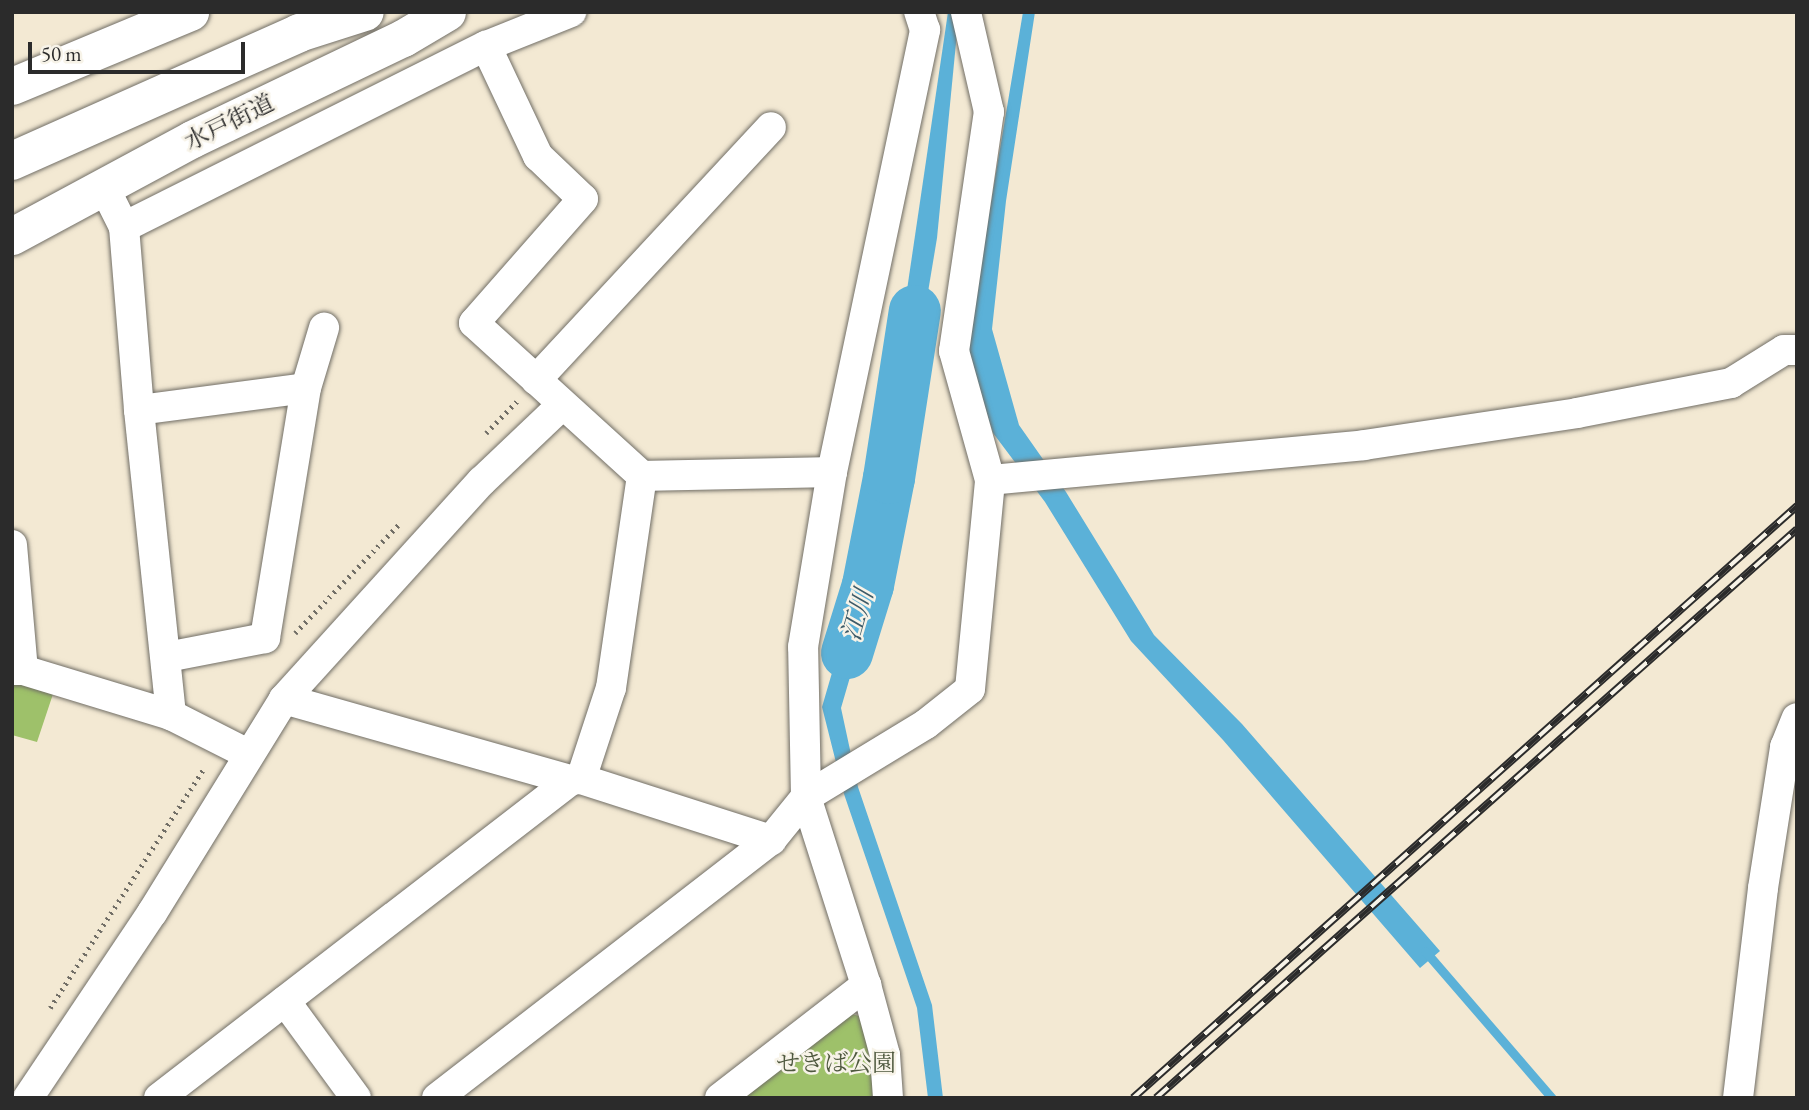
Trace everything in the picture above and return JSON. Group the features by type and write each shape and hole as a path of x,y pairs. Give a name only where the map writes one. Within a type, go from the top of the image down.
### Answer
{"highway":[{"path":"12,139 142,75 292,20 365,12"},
{"path":"12,161 292,20"}],"main road":[{"path":"12,86 190,12"},
{"name":"水戸街道","path":"12,236 103,185 403,38 447,12"}],"street":[{"path":"124,227 486,46 570,12"},
{"path":"888,1098 885,1055 866,985 806,797 803,648 832,472 925,30 919,12"},
{"path":"437,1098 771,840 806,797 926,724 970,689 989,480 954,351 989,112 966,12"},
{"path":"486,46 538,156 583,199 474,323 642,475 832,472"},
{"path":"536,380 771,127"},
{"path":"103,185 124,227 139,410 172,715"},
{"path":"167,657 265,638 306,388 324,328"},
{"path":"989,480 1364,445 1577,413 1731,383 1784,350 1797,350"},
{"path":"139,410 306,388"},
{"path":"24,1089 152,913 284,699 482,481 562,405"},
{"path":"159,1098 576,780 611,688 642,475"},
{"path":"12,545 18,670 172,715 248,754"},
{"path":"284,699 576,780 771,840"},
{"path":"1738,1098 1767,862 1785,747 1797,718"},
{"path":"720,1098 866,985"},
{"path":"285,1001 356,1098"}],"green space":[{"path":"12,680 54,691 37,742 12,735"},
{"name":"せきば公園","path":"847,1013 864,1017 874,1098 735,1098"}],"water":[{"path":"948,12 959,12 937,238 913,382 894,378"},
{"path":"1023,12 1035,12 1006,201 992,329 1019,425 1066,492 1154,635 1242,724 1440,951 1420,968 1223,740 1131,641 1045,502 993,433 966,351"},
{"path":"859,580 876,588 841,708 858,787 932,1005 943,1098 928,1098 917,1008 844,794 822,707"}],"waterway":[{"name":"江川","path":"847,653 868,585 889,478 915,311"},
{"path":"1425,951 1552,1098"}],"railway":[{"path":"1133,1098 1797,506"},
{"path":"1156,1098 1797,529"}]}
